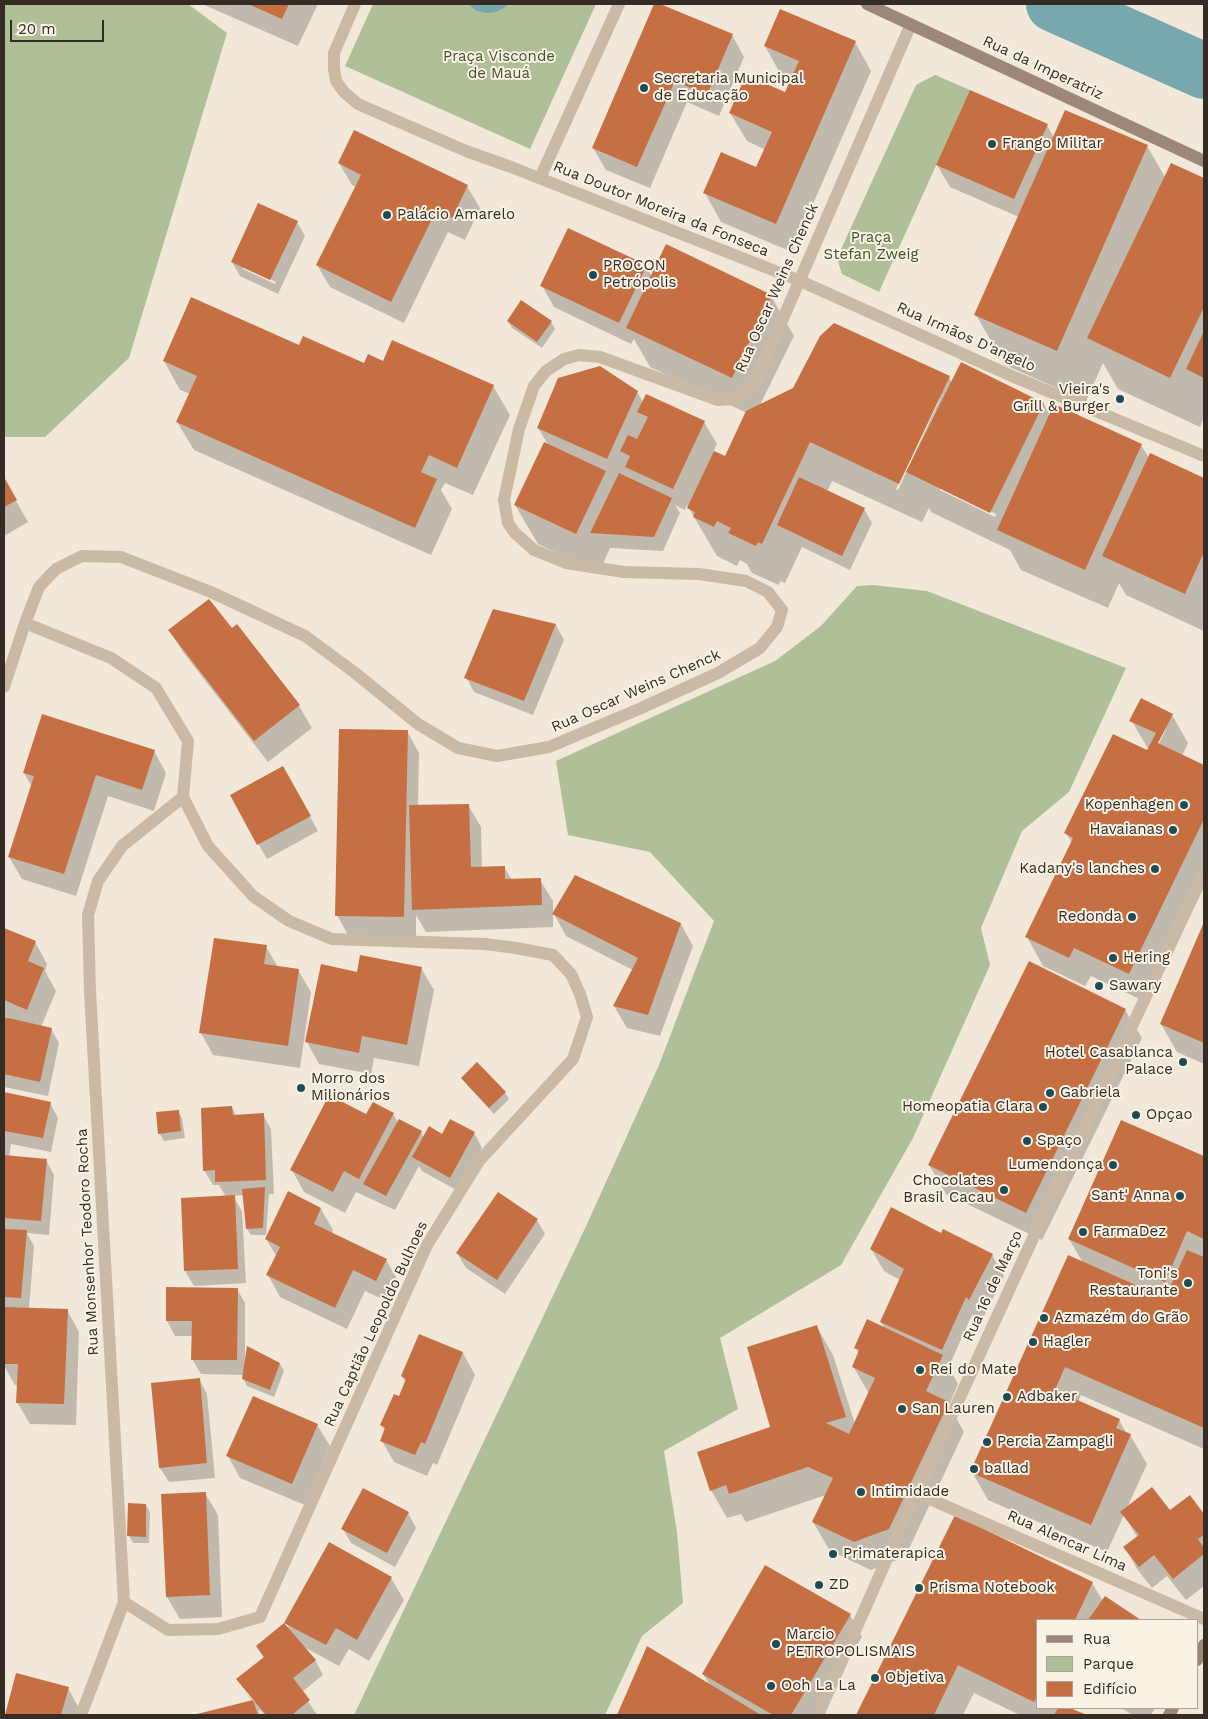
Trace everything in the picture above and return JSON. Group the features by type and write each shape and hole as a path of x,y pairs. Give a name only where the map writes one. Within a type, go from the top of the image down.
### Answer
{"main road":[{"name":"Rua da Imperatriz","path":"867,4 1204,161"},
{"path":"1198,1658 1204,1645"}],"street":[{"path":"355,4 334,53 336,81 344,92 358,104 422,133 540,178 619,4"},
{"name":"Rua Oscar Weins Chenck","path":"25,622 39,587 56,569 82,556 121,558 211,592 304,636 354,672 418,724 458,748 497,756 550,747 639,710 718,673 760,648 777,628 782,610 768,592 746,582 699,574 624,572 566,563 534,550 515,533 508,522 504,500 519,429 534,386 546,371 564,359 579,355 600,357 718,400 736,399 756,383 798,280 911,24"},
{"name":"Rua Doutor Moreira da Fonseca","path":"540,178 798,280"},
{"name":"Rua Irmãos D'angelo","path":"798,280 1014,377 1204,456"},
{"path":"4,687 25,622 111,658 156,688 188,741 183,797"},
{"name":"Rua Captião Leopoldo Bulhoes","path":"124,1602 168,1630 218,1630 260,1617 428,1245 479,1161 573,1059 587,1017 571,974 553,955 485,944 332,939 289,921 253,896 208,846 183,797"},
{"name":"Rua Monsenhor Teodoro Rocha","path":"82,1715 124,1602 90,991 88,915 98,881 122,846 183,797"},
{"name":"Rua 16 de Março","path":"818,1715 916,1492 1204,873"},
{"name":"Rua Alencar Lima","path":"916,1492 1204,1619"}],"green space":[{"path":"4,4 188,4 227,33 129,358 45,437 4,437"},
{"name":"Praça Visconde de Mauá","path":"373,4 596,4 530,149 345,66"},
{"name":"Praça Stefan Zweig","path":"935,75 970,90 879,292 842,274 837,258 916,85"},
{"path":"873,585 927,591 1126,668 1069,792 1022,831 981,928 990,965 913,1138 841,1265 720,1338 738,1409 664,1451 677,1532 683,1603 642,1636 605,1715 354,1715 587,1224 659,1065 714,921 650,852 568,835 556,761 775,661 821,626 857,586"}],"water":[{"path":"468,4 508,4 496,12 487,13 477,11"}],"building":[{"path":"248,4 289,4 282,19"},
{"name":"Secretaria Municipal de Educação","path":"654,4 660,4 733,34 707,95 675,81 637,167 592,148"},
{"path":"780,9 856,41 776,224 703,193 721,152 756,167 772,132 729,113 746,75 785,92 799,61 764,46"},
{"name":"Frango Militar","path":"970,90 1048,124 1014,199 936,165"},
{"path":"1065,110 1148,145 1057,351 974,315"},
{"name":"Palácio Amarelo","path":"354,130 468,185 452,218 436,211 391,302 316,265 361,175 338,163"},
{"path":"1171,163 1204,178 1204,307 1170,378 1087,338"},
{"path":"258,203 298,221 270,280 231,262"},
{"name":"PROCON Petrópolis","path":"568,228 647,265 619,323 540,286"},
{"path":"666,244 772,295 732,378 626,328"},
{"path":"191,297 299,345 303,336 364,363 368,354 383,361 392,340 494,385 457,468 429,455 421,472 437,479 415,528 176,422 197,376 163,361"},
{"path":"521,300 552,321 537,342 507,321"},
{"path":"834,323 950,376 899,484 810,442 762,544 758,542 756,546 728,533 731,528 717,521 714,527 693,517 695,512 687,508 714,451 725,456 746,411 793,388 820,336"},
{"path":"1204,331 1204,378 1186,369"},
{"path":"961,362 1044,403 990,513 906,472"},
{"path":"600,366 638,391 607,459 537,428 558,378"},
{"path":"646,394 705,421 673,489 625,467 630,456 620,451 628,435 637,439 648,417 637,412"},
{"path":"1054,404 1142,444 1085,570 997,530"},
{"path":"544,442 606,471 576,534 514,505"},
{"path":"1150,453 1204,478 1204,552 1185,594 1102,556"},
{"path":"619,473 672,498 654,537 590,533"},
{"path":"4,477 17,500 4,507"},
{"path":"799,477 865,508 842,556 777,525"},
{"path":"209,599 232,628 237,624 300,705 254,741 168,630"},
{"path":"493,609 556,624 524,701 464,678"},
{"path":"1141,698 1173,714 1158,743 1204,765 1204,819 1129,974 1074,948 1069,958 1025,937 1073,838 1064,833 1113,734 1147,750 1156,733 1129,721"},
{"path":"42,714 155,750 142,790 96,775 64,874 8,857 34,776 23,773"},
{"path":"339,729 408,730 404,917 335,916"},
{"path":"283,766 311,816 257,845 230,795"},
{"path":"469,804 471,867 505,866 505,879 541,878 542,905 412,910 409,805"},
{"path":"575,875 681,923 648,1015 613,1006 638,958 552,914"},
{"path":"1204,922 1204,1043 1160,1024"},
{"path":"4,928 36,941 28,961 44,968 27,1010 4,1000"},
{"path":"214,938 267,945 264,964 299,969 288,1046 199,1033"},
{"path":"360,955 422,967 407,1045 362,1036 359,1053 305,1042 321,964 357,972"},
{"path":"1029,961 1126,1009 1026,1213 928,1165"},
{"path":"4,1017 52,1028 40,1082 4,1074"},
{"path":"477,1062 506,1092 489,1108 461,1078"},
{"path":"4,1092 51,1102 43,1138 4,1131"},
{"path":"329,1095 366,1114 373,1102 394,1113 359,1179 344,1171 333,1192 290,1170"},
{"path":"232,1106 233,1115 264,1113 266,1180 215,1182 215,1170 203,1171 201,1108"},
{"path":"179,1110 181,1131 158,1134 156,1112"},
{"path":"399,1119 422,1131 386,1196 363,1184"},
{"path":"450,1119 475,1132 450,1178 412,1157 429,1126 442,1134"},
{"path":"1121,1120 1204,1156 1204,1239 1187,1231 1165,1282 1068,1239"},
{"path":"4,1155 47,1159 41,1221 4,1218"},
{"path":"265,1187 263,1228 246,1229 242,1189"},
{"path":"288,1191 321,1208 314,1224 387,1259 376,1281 353,1270 335,1308 266,1275 280,1247 265,1239"},
{"path":"498,1192 538,1219 497,1280 456,1253"},
{"path":"235,1195 238,1269 184,1271 181,1198"},
{"path":"891,1207 941,1233 943,1229 993,1254 969,1300 966,1297 942,1350 880,1322 904,1269 870,1249"},
{"path":"4,1229 27,1230 21,1298 4,1297"},
{"path":"1187,1250 1204,1257 1204,1428 1065,1367 1055,1390 1120,1419 1116,1428 1131,1434 1091,1525 970,1472 1068,1255 1165,1298"},
{"path":"166,1287 238,1288 237,1360 191,1360 192,1321 166,1321"},
{"path":"4,1307 68,1309 64,1404 16,1403 18,1364 4,1364"},
{"path":"867,1319 943,1355 926,1391 949,1402 889,1529 854,1542 812,1522 833,1478 808,1467 729,1494 726,1485 710,1491 697,1452 770,1427 747,1347 817,1325 846,1417 826,1423 849,1434 875,1378 852,1367 859,1350 854,1348"},
{"path":"419,1334 463,1352 425,1444 421,1442 415,1455 380,1441 385,1428 380,1425 394,1394 399,1396 406,1379 401,1376"},
{"path":"247,1346 280,1363 270,1390 242,1379"},
{"path":"200,1378 207,1463 159,1468 151,1383"},
{"path":"253,1396 318,1424 292,1484 226,1456"},
{"path":"1152,1487 1170,1510 1190,1495 1204,1514 1204,1535 1198,1539 1204,1548 1204,1554 1173,1579 1154,1555 1139,1567 1123,1547 1139,1535 1120,1512"},
{"path":"363,1488 409,1512 387,1553 341,1529"},
{"path":"206,1492 210,1595 166,1597 161,1494"},
{"path":"128,1503 146,1504 146,1537 127,1536"},
{"path":"955,1515 1093,1582 1075,1619 1036,1619 1036,1699 1034,1702 958,1665 934,1715 856,1715"},
{"path":"329,1542 392,1577 357,1640 336,1628 326,1645 284,1623"},
{"name":"Marcio PETROPOLISMAIS","path":"765,1565 851,1614 791,1715 773,1715 702,1674"},
{"path":"1105,1596 1140,1619 1089,1619"},
{"path":"284,1623 316,1660 293,1678 310,1700 292,1715 266,1715 236,1679 264,1657 256,1646"},
{"path":"647,1646 761,1715 617,1715"},
{"path":"16,1673 69,1687 61,1715 5,1715"},
{"path":"253,1700 258,1715 193,1715"},
{"path":"1057,1709 1072,1709 1087,1715 1054,1715"}],"waterway":[{"path":"1054,4 1204,71"}],"place":[{"name":"Secretaria Municipal de Educação","path":"644,88"},
{"name":"Frango Militar","path":"992,144"},
{"name":"Palácio Amarelo","path":"387,215"},
{"name":"PROCON Petrópolis","path":"593,275"},
{"name":"Vieira's Grill & Burger","path":"1120,399"},
{"name":"Kopenhagen","path":"1184,805"},
{"name":"Havaianas","path":"1173,830"},
{"name":"Kadany's lanches","path":"1155,869"},
{"name":"Redonda","path":"1132,917"},
{"name":"Hering","path":"1113,958"},
{"name":"Sawary","path":"1099,986"},
{"name":"Hotel Casablanca Palace","path":"1183,1062"},
{"name":"Morro dos Milionários","path":"301,1088"},
{"name":"Gabriela","path":"1050,1093"},
{"name":"Homeopatia Clara","path":"1043,1107"},
{"name":"Opçao","path":"1136,1115"},
{"name":"Spaço","path":"1027,1141"},
{"name":"Lumendonça","path":"1113,1165"},
{"name":"Chocolates Brasil Cacau","path":"1004,1190"},
{"name":"Sant' Anna","path":"1180,1196"},
{"name":"FarmaDez","path":"1083,1232"},
{"name":"Toni's Restaurante","path":"1188,1283"},
{"name":"Azmazém do Grão","path":"1044,1318"},
{"name":"Hagler","path":"1033,1342"},
{"name":"Rei do Mate","path":"920,1370"},
{"name":"Adbaker","path":"1007,1397"},
{"name":"San Lauren","path":"902,1409"},
{"name":"Percia Zampagli","path":"987,1442"},
{"name":"ballad","path":"974,1469"},
{"name":"Intimidade","path":"861,1492"},
{"name":"Primaterapica","path":"833,1554"},
{"name":"ZD","path":"819,1585"},
{"name":"Prisma Notebook","path":"919,1588"},
{"name":"Marcio PETROPOLISMAIS","path":"776,1644"},
{"name":"Objetiva","path":"875,1678"},
{"name":"Ooh La La","path":"771,1686"}]}
